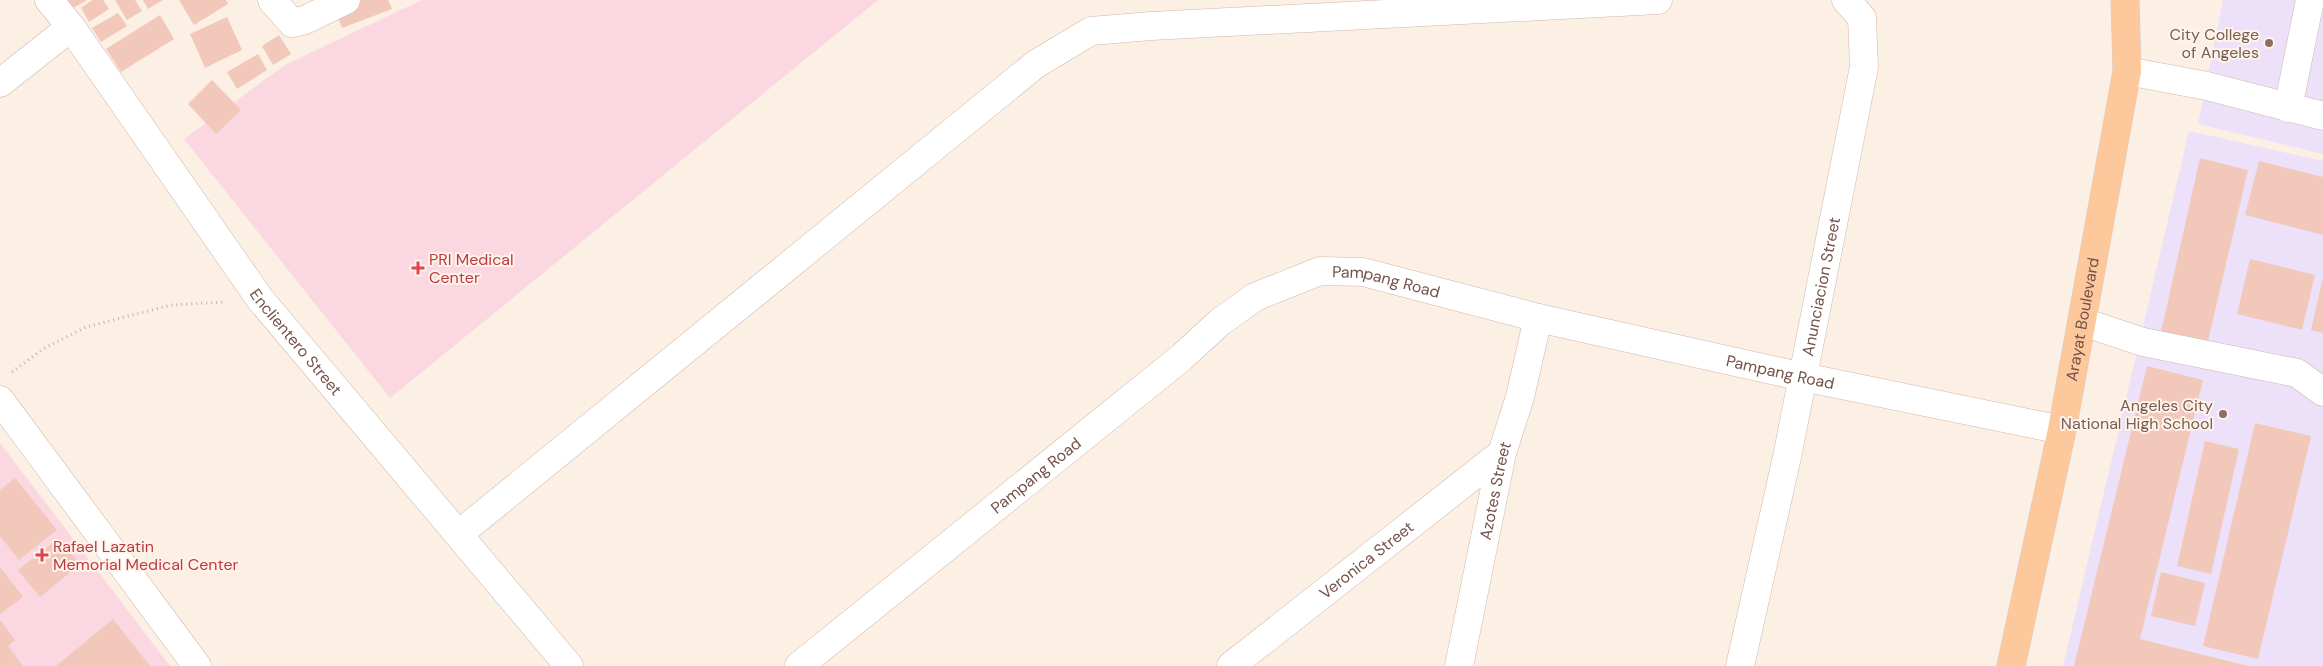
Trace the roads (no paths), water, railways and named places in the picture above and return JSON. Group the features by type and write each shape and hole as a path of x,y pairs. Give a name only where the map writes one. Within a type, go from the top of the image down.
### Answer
{"main road":[{"name":"Arayat Boulevard","path":"2011,666 2062,430 2127,71 2125,0"}],"street":[{"name":"Enclientero Street","path":"49,0 71,27 260,300 460,534 569,666"},
{"path":"272,0 292,23 305,20 346,0"},
{"path":"460,534 1036,64 1092,32 1151,26 1658,0"},
{"name":"Anunciacion Street","path":"1740,666 1803,377 1864,67 1862,18 1846,0"},
{"path":"2288,108 2310,0"},
{"path":"0,83 71,27"},
{"path":"2127,71 2207,86 2323,116"},
{"name":"Pampang Road","path":"799,666 1174,363 1220,322 1255,297 1320,271 1363,272 1538,318 1803,377 2062,430"},
{"name":"Azotes Street","path":"1459,666 1502,453 1520,397 1538,318"},
{"path":"2083,322 2143,342 2296,373 2323,392"},
{"path":"4,388 197,666"},
{"name":"Veronica Street","path":"1231,666 1502,453"}],"place":[{"name":"City College of Angeles","path":"2269,43"},
{"name":"PRI Medical Center","path":"418,268"},
{"name":"Angeles City National High School","path":"2223,414"},
{"name":"Rafael Lazatin Memorial Medical Center","path":"42,555"}]}
